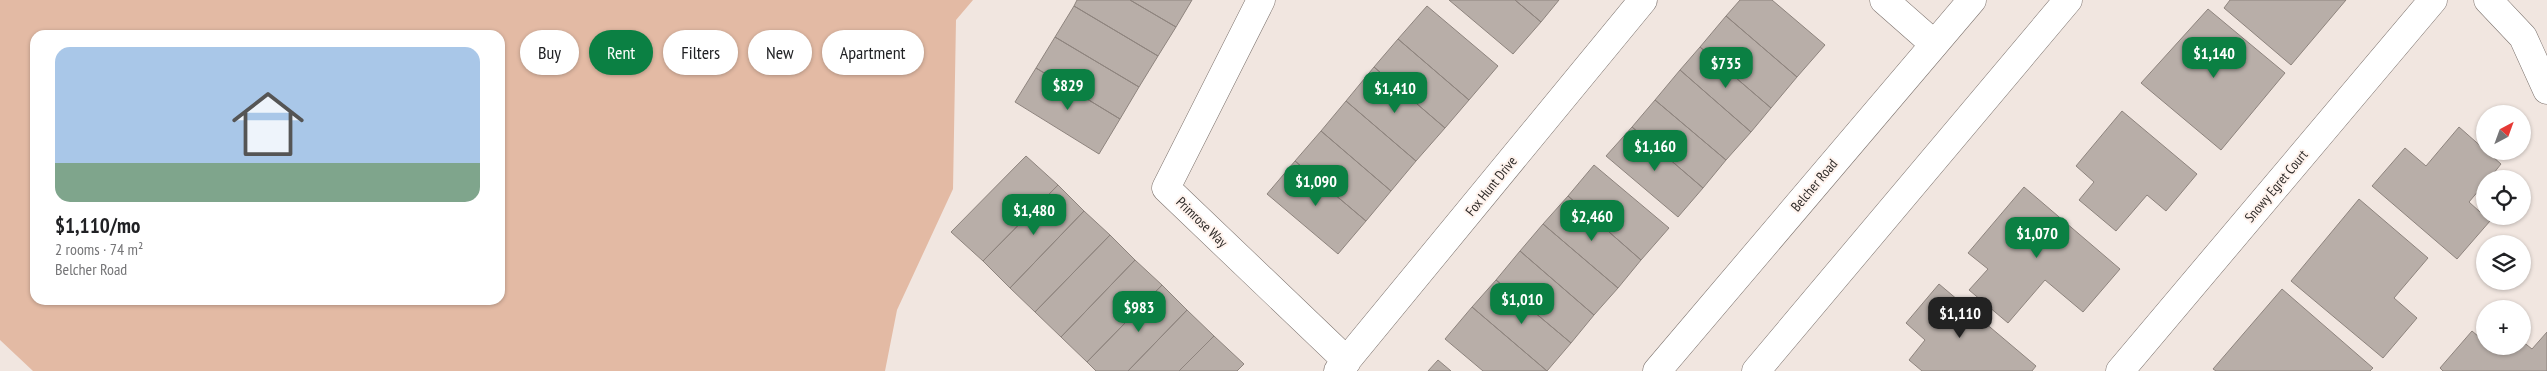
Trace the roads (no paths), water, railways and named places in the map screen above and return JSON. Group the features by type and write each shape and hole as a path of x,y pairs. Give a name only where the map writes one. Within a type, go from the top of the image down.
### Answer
{"street":[{"name":"Primrose Way","path":"1261,0 1166,188 1342,366"},
{"name":"Fox Hunt Drive","path":"1342,366 1643,0"},
{"path":"1884,0 1934,44"},
{"name":"Belcher Road","path":"1657,371 1972,0"},
{"path":"1756,371 2068,0"},
{"name":"Snowy Egret Court","path":"2120,371 2433,0"},
{"path":"2488,0 2523,37 2547,90"}]}
